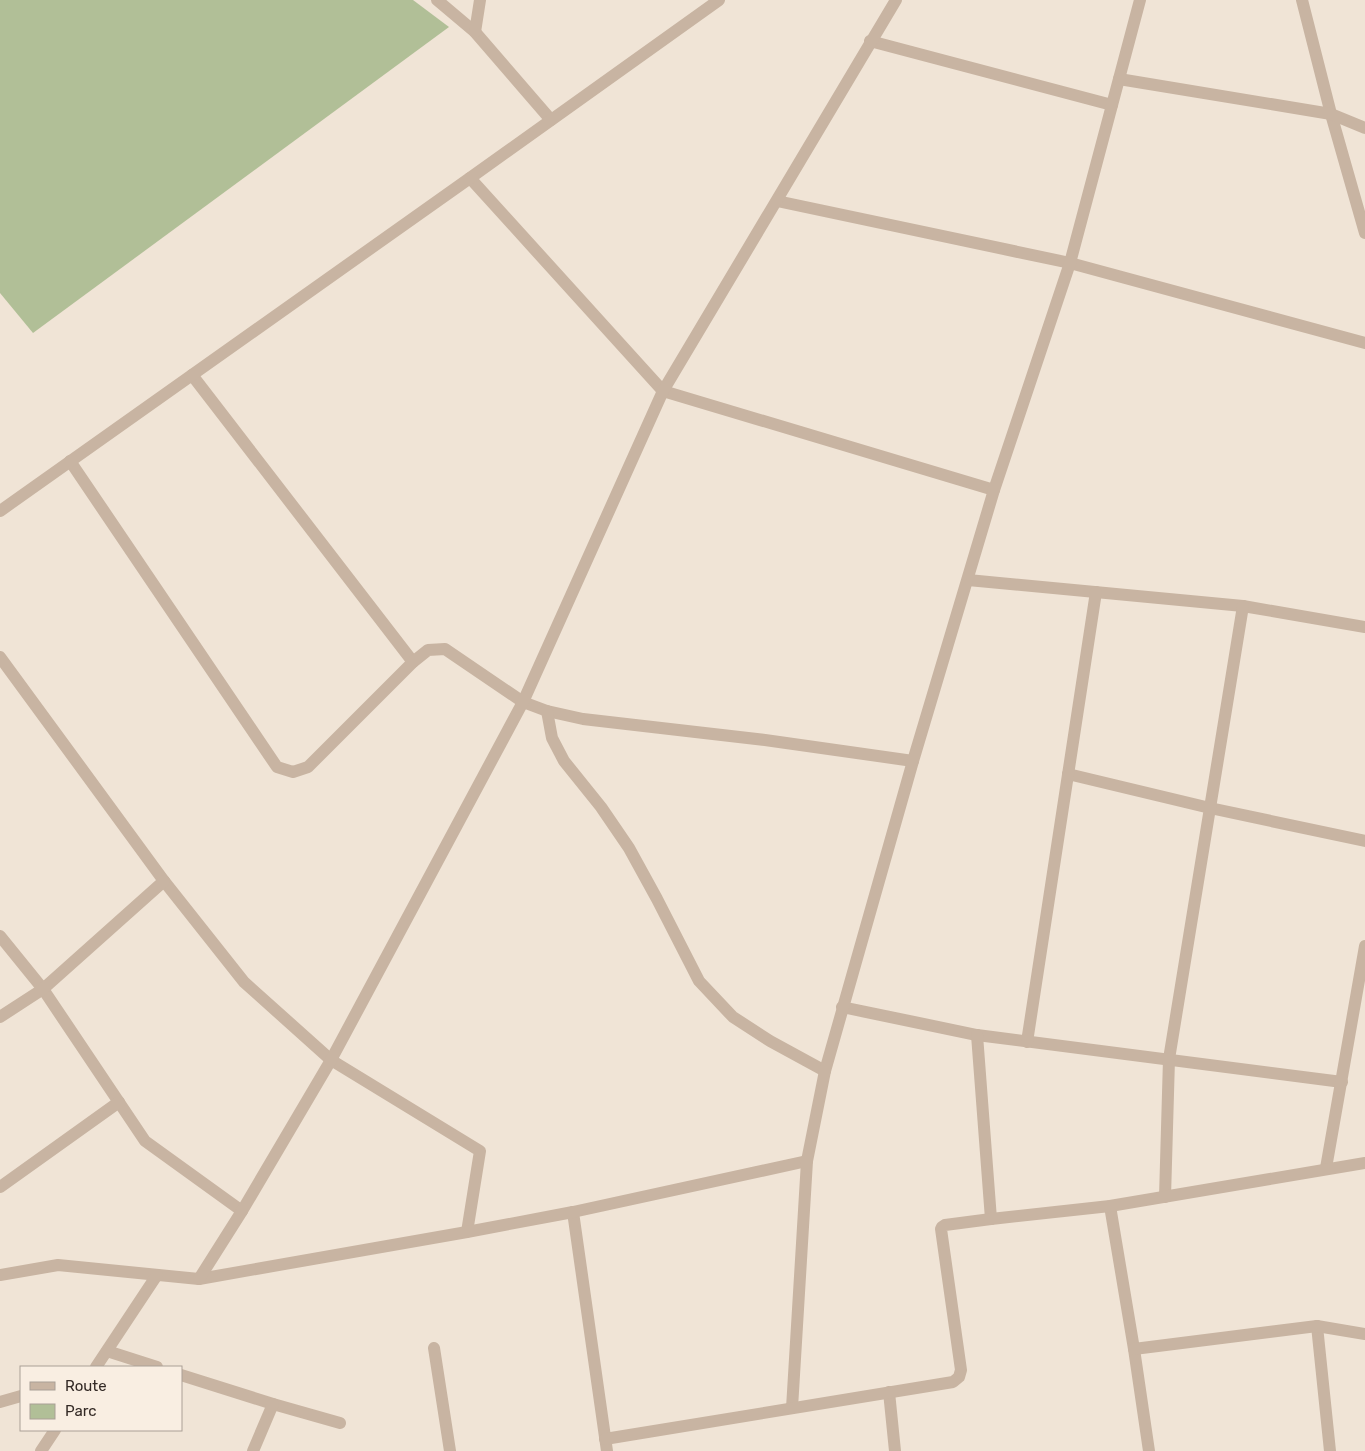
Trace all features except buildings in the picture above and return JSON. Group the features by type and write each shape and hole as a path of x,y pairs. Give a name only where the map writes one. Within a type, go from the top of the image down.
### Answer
{"street":[{"path":"437,0 475,32 551,120"},
{"path":"475,32 480,0"},
{"path":"0,511 719,0"},
{"path":"199,1279 242,1211 331,1060 523,702 663,391 896,0"},
{"path":"792,1408 807,1161 825,1071 913,761 994,490 1070,263 1140,0"},
{"path":"1302,0 1331,114 1365,233"},
{"path":"870,41 1112,105"},
{"path":"1119,79 1331,114 1365,128"},
{"path":"470,178 663,391 994,490"},
{"path":"777,202 1070,263 1365,343"},
{"path":"192,375 413,662"},
{"path":"70,461 277,766 293,772 308,767 413,662 428,650 444,649 523,702 547,711 583,719 654,726 913,761"},
{"path":"968,580 1243,606 1365,627"},
{"path":"1027,1042 1096,592"},
{"path":"1165,1197 1169,1059 1243,606"},
{"path":"0,656 164,881 244,982 331,1060 480,1152 467,1232"},
{"path":"547,711 552,738 564,761 601,807 629,848 699,981 733,1017 770,1041 825,1071"},
{"path":"1068,774 1210,808 1365,841"},
{"path":"0,1018 43,989 164,881"},
{"path":"0,936 43,989 145,1141 242,1211"},
{"path":"1326,1168 1365,946"},
{"path":"842,1007 977,1035 1342,1082"},
{"path":"977,1035 991,1219"},
{"path":"0,1187 119,1102"},
{"path":"0,1275 58,1265 199,1279 573,1212 807,1161"},
{"path":"573,1212 606,1445 792,1408 953,1382 960,1377 961,1370 941,1229 945,1225 1110,1206 1326,1168 1365,1163"},
{"path":"1110,1206 1149,1451"},
{"path":"97,1366 158,1275"},
{"path":"1134,1349 1317,1326 1365,1334"},
{"path":"1317,1326 1330,1451"},
{"path":"434,1348 450,1451"},
{"path":"107,1351 154,1366"},
{"path":"182,1375 340,1423"},
{"path":"889,1392 895,1451"},
{"path":"0,1402 20,1396"},
{"path":"253,1451 272,1404"},
{"path":"41,1451 54,1431"}],"green space":[{"path":"0,0 413,0 449,27 33,333 0,293"}]}
